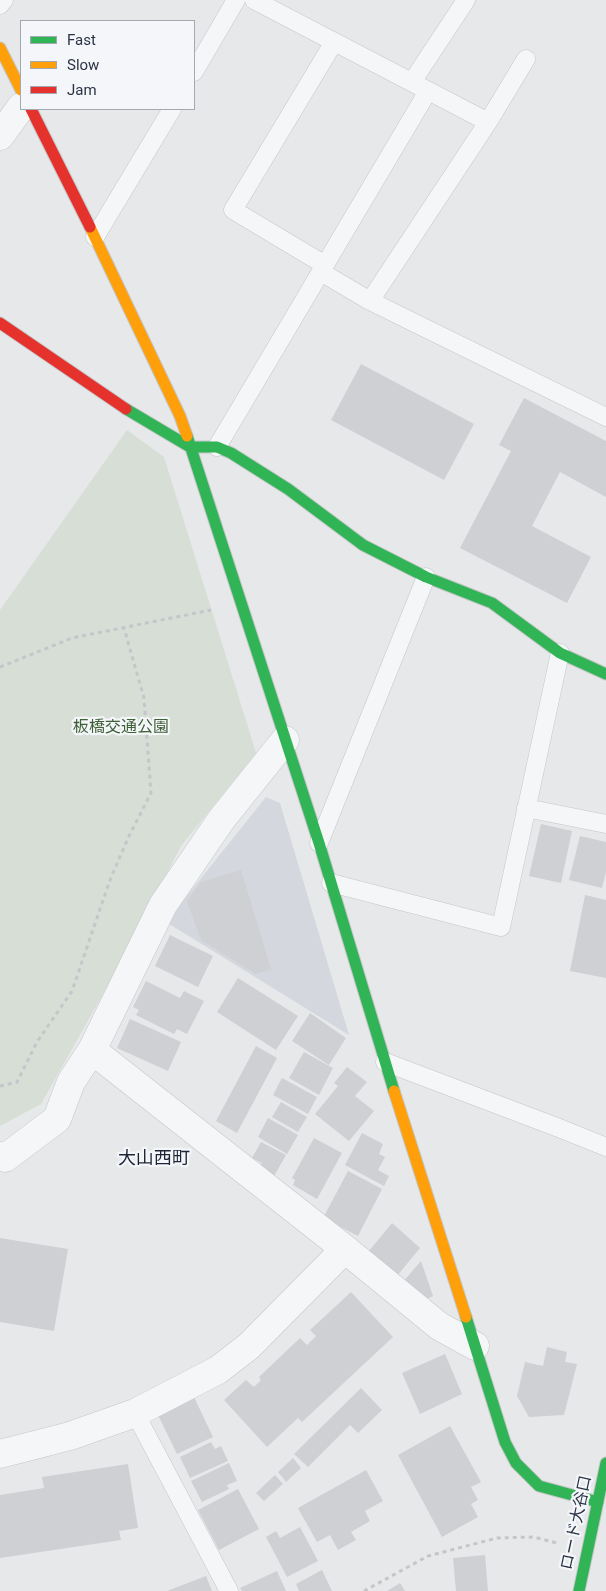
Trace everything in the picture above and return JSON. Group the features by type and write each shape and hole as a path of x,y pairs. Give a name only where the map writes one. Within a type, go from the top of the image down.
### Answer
{"street":[{"path":"0,48 20,88"},
{"path":"0,136 20,108"},
{"path":"31,110 180,416 319,843 385,1062 502,1434 516,1463 539,1486 602,1503"},
{"path":"0,323 140,419 190,447 218,447 231,453 288,489 363,545 426,577 492,603 560,653 606,674"},
{"path":"0,1156 5,1158 57,1119 71,1082 92,1050 163,905 221,820 285,740"},
{"path":"92,1050 345,1249 439,1326 475,1346"},
{"path":"0,1454 70,1436 135,1412 218,1370 241,1352 345,1249"},
{"name":"ロード大谷口","path":"579,1591 602,1503 606,1462"}],"lane":[{"path":"0,6 4,0"},
{"path":"195,70 236,0"},
{"path":"254,0 488,122"},
{"path":"412,82 466,0"},
{"path":"334,42 233,210 370,301 606,418"},
{"path":"370,301 488,122 526,59"},
{"path":"218,447 428,91"},
{"path":"95,238 171,110"},
{"path":"319,843 426,577"},
{"path":"331,883 501,927 560,653"},
{"path":"526,808 606,824"},
{"path":"385,1062 606,1147"},
{"path":"135,1412 229,1591"}],"path":[{"path":"0,667 72,638 241,603"},
{"path":"0,1086 17,1082 37,1042 72,991 110,880 128,838 151,793 144,698 124,628"},
{"path":"364,1591 428,1556 497,1538 534,1537 557,1543"}],"shaded area":[{"path":"266,797 280,803 349,1035 166,922"}],"green space":[{"name":"板橋交通公園","path":"127,430 164,457 256,753 181,846 116,971 41,1104 0,1126 0,610"}],"building":[{"path":"361,364 474,424 444,480 331,420"},
{"path":"524,398 606,441 606,497 560,472 532,526 591,557 567,603 460,548 511,451 499,445"},
{"path":"541,824 572,831 561,883 529,876"},
{"path":"580,836 606,842 606,872 602,888 569,880"},
{"path":"241,870 271,969 256,974 201,940 187,901 201,882"},
{"path":"585,895 606,900 606,978 570,971"},
{"path":"170,935 213,956 198,987 155,966"},
{"path":"238,978 298,1016 276,1050 217,1012"},
{"path":"146,981 180,998 184,991 204,1001 187,1034 177,1029 174,1034 136,1015 139,1010 133,1007"},
{"path":"310,1013 346,1038 329,1065 292,1041"},
{"path":"130,1019 181,1042 168,1071 117,1048"},
{"path":"256,1046 277,1058 237,1133 216,1121"},
{"path":"304,1052 333,1068 319,1095 289,1078"},
{"path":"347,1067 367,1082 355,1096 374,1111 349,1141 315,1114 338,1086 334,1083"},
{"path":"282,1078 317,1097 308,1114 273,1095"},
{"path":"281,1102 307,1117 298,1132 272,1117"},
{"path":"268,1118 298,1135 287,1154 258,1137"},
{"path":"362,1133 383,1144 379,1154 385,1157 378,1170 389,1176 384,1186 345,1165"},
{"path":"314,1138 342,1153 317,1199 293,1185 295,1180 292,1178"},
{"path":"261,1142 286,1155 274,1176 259,1168 262,1163 252,1158"},
{"path":"348,1171 382,1189 358,1236 323,1218"},
{"path":"392,1223 420,1248 397,1276 369,1251"},
{"path":"0,1238 68,1249 54,1331 0,1322"},
{"path":"421,1261 433,1296 423,1301 402,1283"},
{"path":"351,1292 393,1337 302,1422 298,1418 267,1447 224,1400 246,1380 254,1387 261,1380 259,1377 300,1338 307,1345 316,1336 310,1330"},
{"path":"547,1347 567,1352 565,1362 577,1364 564,1415 529,1417 517,1396 525,1362 543,1366"},
{"path":"445,1354 462,1394 420,1414 402,1373"},
{"path":"361,1388 382,1410 358,1433 350,1425 308,1467 294,1454"},
{"path":"194,1397 213,1437 177,1454 158,1415"},
{"path":"450,1426 481,1482 471,1487 478,1500 471,1504 478,1517 442,1537 398,1455"},
{"path":"211,1442 215,1449 221,1446 228,1461 190,1478 180,1457"},
{"path":"293,1458 301,1468 286,1482 278,1472"},
{"path":"229,1463 237,1481 227,1485 229,1489 202,1502 191,1481"},
{"path":"128,1464 138,1528 119,1531 121,1540 0,1558 0,1495 44,1488 42,1477"},
{"path":"366,1470 383,1501 365,1511 370,1521 351,1532 356,1540 338,1550 330,1535 317,1542 298,1508"},
{"path":"275,1475 283,1484 264,1501 256,1493"},
{"path":"238,1489 259,1529 219,1550 198,1510"},
{"path":"300,1527 318,1561 287,1577 266,1537 276,1531 280,1538"},
{"path":"485,1555 488,1591 456,1591 453,1558"},
{"path":"322,1570 332,1591 299,1591 296,1584"},
{"path":"277,1571 286,1591 242,1591 240,1588"},
{"path":"206,1576 212,1591 167,1591"},
{"path":"400,1583 405,1591 387,1591"}],"traffic: fast":[{"path":"126,409 190,447 217,447 231,453 288,489 363,545 426,577 492,603 560,653 606,674"},
{"path":"187,436 319,843 394,1091"},
{"path":"466,1317 505,1442 516,1463 539,1486 598,1502"},
{"path":"579,1591 606,1463"}],"traffic: slow":[{"path":"0,48 20,88"},
{"path":"90,227 180,416 187,436"},
{"path":"394,1091 466,1317"}],"traffic: jam":[{"path":"32,110 90,227"},
{"path":"0,323 126,409"}],"district":[{"name":"大山西町","path":"154,1159"}]}
